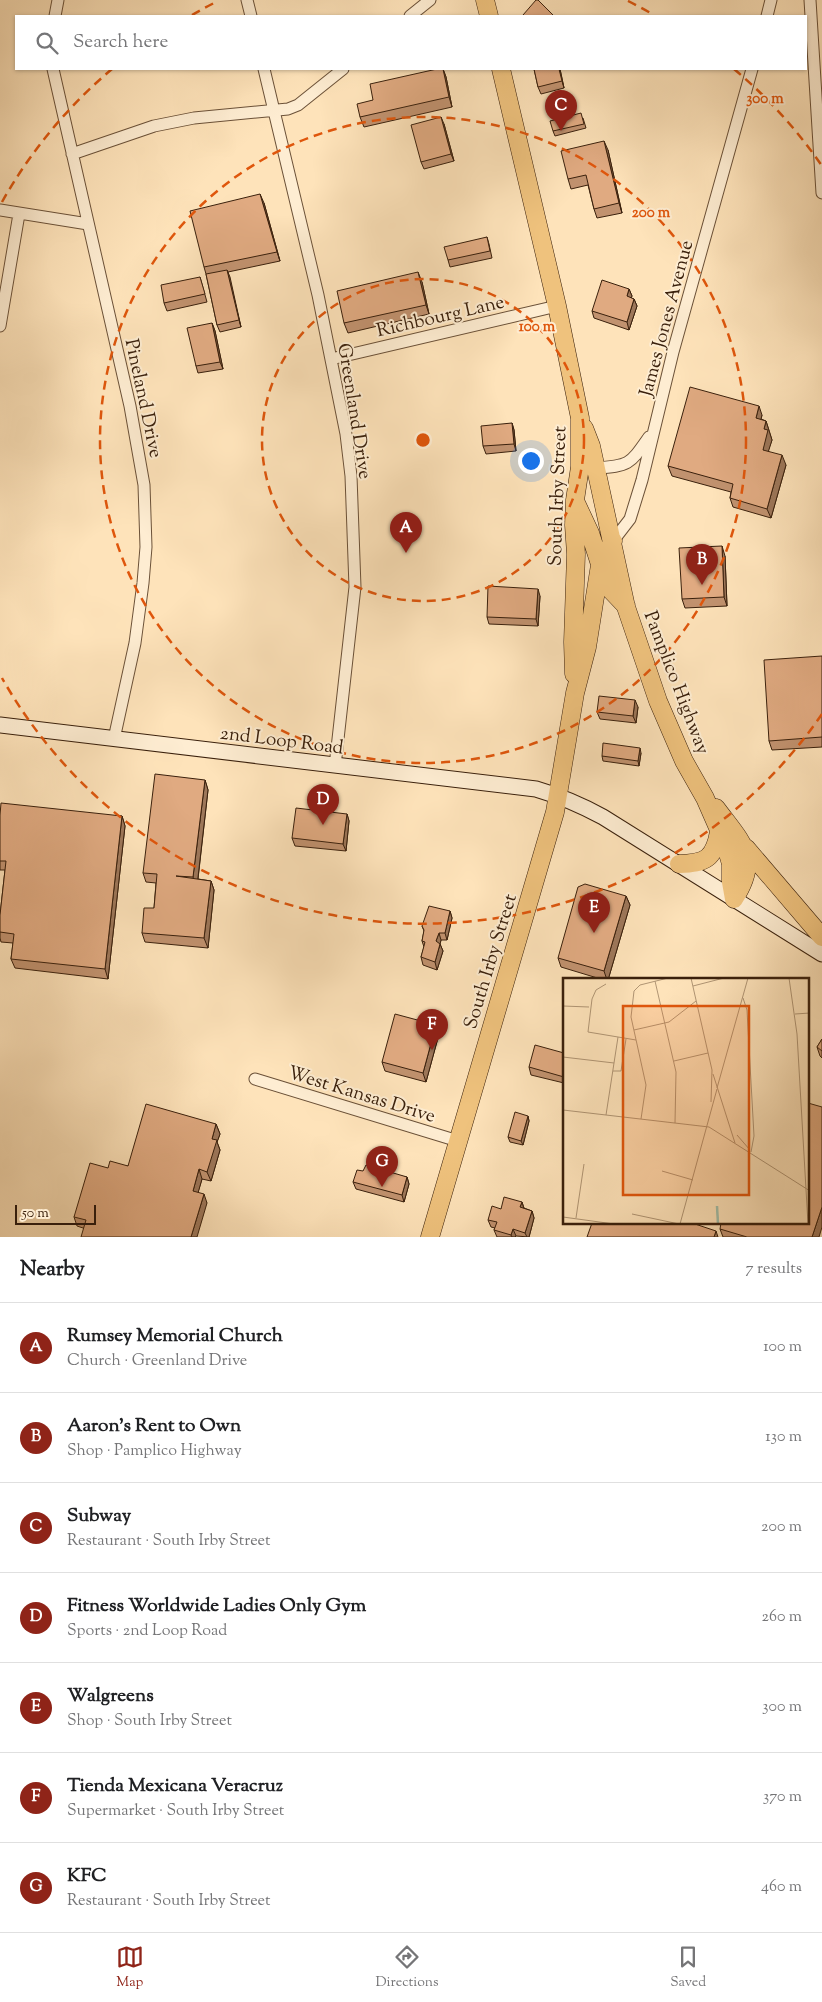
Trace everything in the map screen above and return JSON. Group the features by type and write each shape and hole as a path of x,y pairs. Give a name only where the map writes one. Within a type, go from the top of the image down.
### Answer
{"main road":[{"path":"485,0 489,15"},
{"name":"South Irby Street","path":"501,70 557,306 580,418 580,467 575,500 576,554 573,642 575,693"},
{"name":"Pamplico Highway","path":"580,418 591,446 626,607 658,700 684,761 705,798 731,864 731,882 734,899"},
{"name":"Pamplico Highway","path":"575,500 590,534 607,586 626,607"},
{"name":"South Irby Street","path":"430,1237 559,796 575,693 587,647 600,565 613,541"},
{"name":"2nd Loop Road","path":"0,726 536,790 559,796"},
{"path":"559,796 574,801 603,816 822,954"},
{"name":"Pamplico Highway","path":"705,798 714,804 745,847 822,936"},
{"path":"679,864 699,862 709,858 716,848 719,832"},
{"path":"734,899 743,886 746,875 748,861 745,847"}],"street":[{"path":"55,15 58,0"},
{"path":"247,0 251,15"},
{"path":"411,15 430,0"},
{"path":"766,15 771,0"},
{"path":"810,0 822,193"},
{"name":"Pineland Drive","path":"53,70 130,406 144,485 146,547 138,623 114,739"},
{"name":"Greenland Drive","path":"264,70 331,358 346,434 351,476 355,587 335,766"},
{"path":"72,154 121,136 178,121 214,115 274,111 298,105 342,70"},
{"name":"James Jones Avenue","path":"613,541 630,519 673,352 752,70"},
{"path":"0,210 88,224"},
{"path":"0,326 19,214"},
{"name":"Richbourg Lane","path":"331,358 557,306"},
{"name":"James Jones Avenue","path":"596,468 623,466 634,459 653,432"},
{"name":"West Kansas Drive","path":"255,1079 458,1141"}],"building":[{"path":"538,0 553,15 523,15"},
{"path":"433,70 443,70 449,97 360,117 357,104 373,100 370,84"},
{"path":"534,70 559,70 562,81 538,87"},
{"path":"581,113 584,124 553,131 550,121"},
{"path":"441,117 451,154 421,162 411,125"},
{"path":"604,141 619,203 594,209 586,175 568,179 561,151"},
{"path":"260,194 277,252 204,267 190,211"},
{"path":"487,237 490,251 448,260 444,247"},
{"path":"227,270 239,320 217,325 206,274"},
{"path":"418,272 426,305 344,323 337,291"},
{"path":"200,277 205,294 164,303 161,285"},
{"path":"602,280 629,289 627,296 634,299 627,322 592,311"},
{"path":"212,323 220,362 196,366 187,328"},
{"path":"690,387 759,406 756,418 766,421 764,429 768,430 763,450 782,455 767,509 730,498 733,484 668,466"},
{"path":"512,423 514,444 483,446 481,426"},
{"path":"722,546 724,597 682,599 679,548"},
{"path":"488,586 538,589 536,619 487,617"},
{"path":"822,656 822,737 769,741 764,660"},
{"path":"599,696 635,700 633,716 597,712"},
{"path":"603,743 640,748 638,761 602,756"},
{"path":"155,774 205,780 193,877 176,876 211,881 204,938 142,933 144,908 154,908 157,874 143,873"},
{"path":"1,803 122,816 105,969 11,959 14,934 0,932 6,861 0,861"},
{"path":"296,808 347,814 343,844 292,838"},
{"path":"585,884 626,896 604,971 558,958 578,887"},
{"path":"429,906 450,911 445,933 439,933 436,941 440,944 435,962 421,957 425,942 422,941 424,930 422,926"},
{"path":"395,1014 436,1025 423,1073 382,1062"},
{"path":"822,1039 822,1051 817,1047"},
{"path":"535,1045 563,1053 563,1077 529,1067"},
{"path":"146,1104 216,1124 212,1139 217,1140 207,1172 199,1169 193,1191 204,1194 191,1237 81,1237 86,1220 74,1217 90,1163 108,1168 110,1161 128,1166"},
{"path":"810,1104 822,1107 822,1207 812,1237 747,1237 720,1229 721,1224 810,1224"},
{"path":"515,1112 528,1116 521,1141 508,1137"},
{"path":"366,1165 407,1177 402,1195 353,1182 357,1170 363,1171"},
{"path":"504,1197 522,1202 520,1207 532,1211 525,1233 513,1229 511,1235 494,1230 497,1222 488,1220 492,1206 501,1209"},
{"path":"592,1224 695,1224 716,1231 714,1237 587,1237"}],"place":[{"name":"Subway","path":"561,131"},
{"name":"Rumsey Memorial Church","path":"406,553"},
{"name":"Aaron's Rent to Own","path":"702,585"},
{"name":"Fitness Worldwide Ladies Only Gym","path":"323,825"},
{"name":"Walgreens","path":"594,933"},
{"name":"Tienda Mexicana Veracruz","path":"432,1050"},
{"name":"KFC","path":"382,1187"}]}
